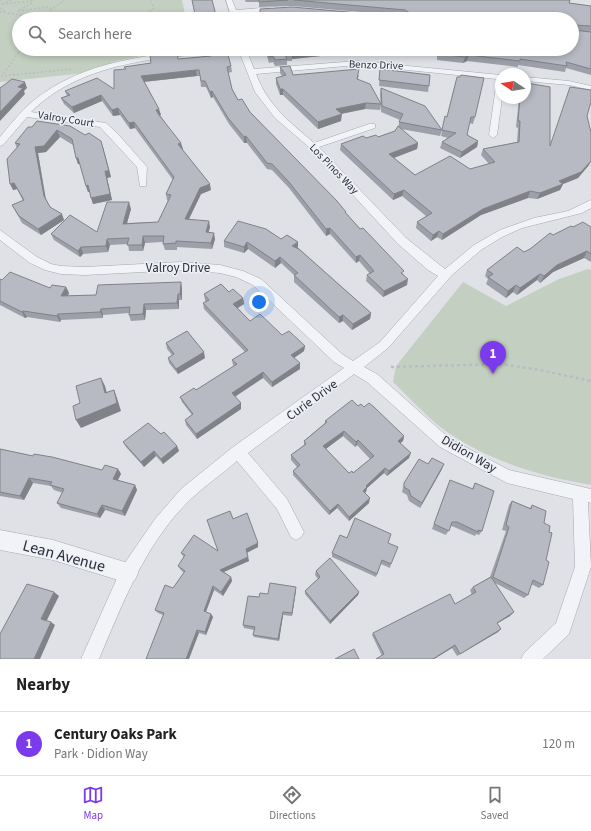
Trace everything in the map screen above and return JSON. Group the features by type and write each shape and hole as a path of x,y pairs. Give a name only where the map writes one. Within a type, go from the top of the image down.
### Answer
{"street":[{"path":"229,0 234,12"},
{"path":"260,12 286,9"},
{"path":"0,144 40,100 57,88 119,64 171,56"},
{"name":"Los Pinos Way","path":"245,56 259,92 278,116 313,146 402,241 432,267 445,275"},
{"name":"Benzo Drive","path":"251,72 357,63 495,76"},
{"path":"531,80 569,83 591,88"},
{"path":"493,134 497,104"},
{"name":"Valroy Court","path":"26,114 103,125 115,136 142,168 143,184"},
{"path":"313,146 372,126"},
{"name":"Curie Drive","path":"90,659 128,573 160,524 186,494 238,452 355,368 384,345 403,326 445,275 463,257 495,236 521,225 590,207"},
{"name":"Valroy Drive","path":"0,234 14,248 55,269 90,270 200,266 229,270 246,276 257,282 338,358 355,368"},
{"name":"Didion Way","path":"355,368 372,378 445,443 507,476 585,495"},
{"path":"238,452 282,504 296,532"},
{"path":"530,659 563,628 583,567 585,495"},
{"name":"Lean Avenue","path":"0,540 53,550 128,573"}],"path":[{"path":"11,0 1,4 32,1 32,3 18,12 47,7 50,8 50,11 64,0"},
{"path":"149,12 154,8 150,0"},
{"path":"0,8 8,13"},
{"path":"0,12 12,14"},
{"path":"1,76 15,56"},
{"path":"1,76 80,68"},
{"path":"391,367 418,368 490,364 533,369 591,381"}],"green space":[{"path":"0,0 182,0 185,12 12,12 12,56 140,56 116,61 85,73 0,82"},
{"path":"588,269 591,270 591,485 551,477 531,471 492,457 474,448 439,426 393,382 396,366 463,282 506,306 559,279"}],"building":[{"path":"192,0 212,0 215,12 195,12"},
{"path":"259,0 288,0 259,2"},
{"path":"294,0 570,0 569,3 591,6 591,26 579,25 579,12 408,12 405,10"},
{"path":"292,7 348,12 260,12 260,9"},
{"path":"579,31 591,32 591,69 566,62 567,66 520,59 520,61 478,56 579,56"},
{"path":"150,56 178,56 178,59 228,56 231,66 227,67 232,89 238,100 242,99 250,112 337,201 360,229 363,228 404,271 401,273 408,279 384,291 367,275 374,271 360,255 356,257 330,228 326,229 289,182 272,164 267,163 246,136 244,137 228,118 212,91 210,92 205,81 201,81 199,70 141,76 159,109 156,110 159,115 181,143 178,144 210,184 200,188 185,219 209,221 206,232 214,233 211,243 176,241 176,243 163,244 164,236 143,236 142,245 127,245 129,238 107,239 106,246 81,247 78,251 51,234 70,215 97,232 107,202 129,202 123,224 158,222 171,195 166,194 174,177 134,122 129,123 118,108 112,110 101,95 72,107 61,98 70,95 65,91 97,78 114,89 114,70 126,69 124,67 151,63"},
{"path":"273,56 286,56 287,59 275,60"},
{"path":"290,66 293,75 359,69 357,79 370,84 381,104 366,103 336,109 342,114 318,122 283,89 280,89 276,78 286,75 280,67"},
{"path":"380,69 430,75 429,86 379,80"},
{"path":"461,75 484,78 475,117 471,117 467,135 478,141 462,152 442,142 456,133 442,130 445,116 447,117 457,77 460,77"},
{"path":"12,79 25,82 18,87 23,88 0,112 0,88"},
{"path":"531,84 550,87 550,146 570,87 591,90 591,102 587,116 591,133 591,161 581,172 559,181 563,184 540,193 530,191 483,209 443,234 439,231 433,235 417,222 432,213 404,190 394,194 341,144 363,136 366,138 376,135 378,137 395,131 398,126 418,143 389,154 415,175 450,156 470,169 495,162 483,149 519,142 520,121 518,121 519,104 531,104"},
{"path":"381,88 425,106 442,130 399,122 403,114 382,106"},
{"path":"37,121 70,126 85,135 89,133 101,141 109,171 105,171 110,194 91,198 78,158 76,158 72,139 57,130 44,146 35,147 44,196 50,207 62,214 38,229 19,216 12,205 24,200 14,183 10,184 7,159 20,144 15,143 28,127 32,127"},
{"path":"238,221 266,229 281,239 287,235 298,242 292,246 299,249 371,313 353,324 343,315 339,317 294,275 298,273 280,257 275,261 247,242 244,247 224,241"},
{"path":"583,222 591,227 591,254 587,251 557,265 544,276 540,274 520,288 516,285 508,291 488,277 493,274 487,270 517,247 524,252 550,233 553,235"},
{"path":"10,272 50,288 52,285 66,287 61,296 96,295 98,285 181,282 180,294 178,294 177,303 144,304 143,314 129,315 130,307 101,309 100,312 58,314 57,316 22,312 0,301 0,279 2,280"},
{"path":"221,284 229,292 233,289 243,298 233,304 250,321 260,314 282,335 289,331 305,346 291,355 300,363 272,382 263,372 232,393 241,403 196,434 185,420 193,414 180,397 194,388 196,390 237,364 232,360 248,350 203,303 209,300 204,294"},
{"path":"187,331 204,352 176,369 168,358 174,354 166,343"},
{"path":"101,378 105,393 114,390 117,403 76,420 73,406 80,403 76,386"},
{"path":"352,400 358,406 361,404 364,407 369,403 404,436 398,441 411,453 389,471 385,468 366,486 367,487 363,491 370,498 349,517 338,504 330,511 293,471 300,465 291,455 306,444 304,441 327,422 325,421","holes":["344,431 356,442 358,440 374,456 353,473 352,471 349,473 323,446"]},
{"path":"148,423 161,434 164,432 177,446 161,459 154,451 141,462 123,442"},
{"path":"0,449 33,456 34,454 52,457 102,470 105,465 118,469 113,479 135,485 122,511 102,505 97,514 57,503 64,489 50,485 52,482 29,478 20,496 0,492"},
{"path":"432,458 444,464 422,503 411,496 409,490 404,487 404,483 419,459 428,464"},
{"path":"450,480 473,489 475,483 494,491 482,531 478,530 478,532 457,522 452,522 449,531 434,524"},
{"path":"512,501 531,509 532,505 546,511 544,523 550,526 549,532 552,533 546,560 549,562 543,585 533,580 528,595 493,577 509,527 506,525"},
{"path":"230,511 233,519 247,513 258,543 246,549 248,557 220,570 231,577 221,592 213,586 204,611 211,614 205,632 197,630 186,659 146,659 164,613 155,610 165,585 173,588 185,571 178,566 185,555 181,553 194,535 218,551 207,520"},
{"path":"355,518 391,534 388,543 398,547 391,564 382,560 377,574 332,553 340,535 347,538"},
{"path":"330,558 359,592 330,621 305,591 320,577 316,571"},
{"path":"491,577 514,612 497,623 501,629 460,654 455,645 433,659 376,659 384,654 373,633 450,594 455,604 476,592 473,587"},
{"path":"270,583 296,587 292,613 283,612 278,639 253,635 255,627 243,625 248,596 259,597 260,593 268,594"},
{"path":"27,584 54,592 41,619 51,622 34,659 0,659 0,634"},
{"path":"354,649 359,659 335,659"}],"place":[{"name":"Century Oaks Park","path":"493,374"}]}
